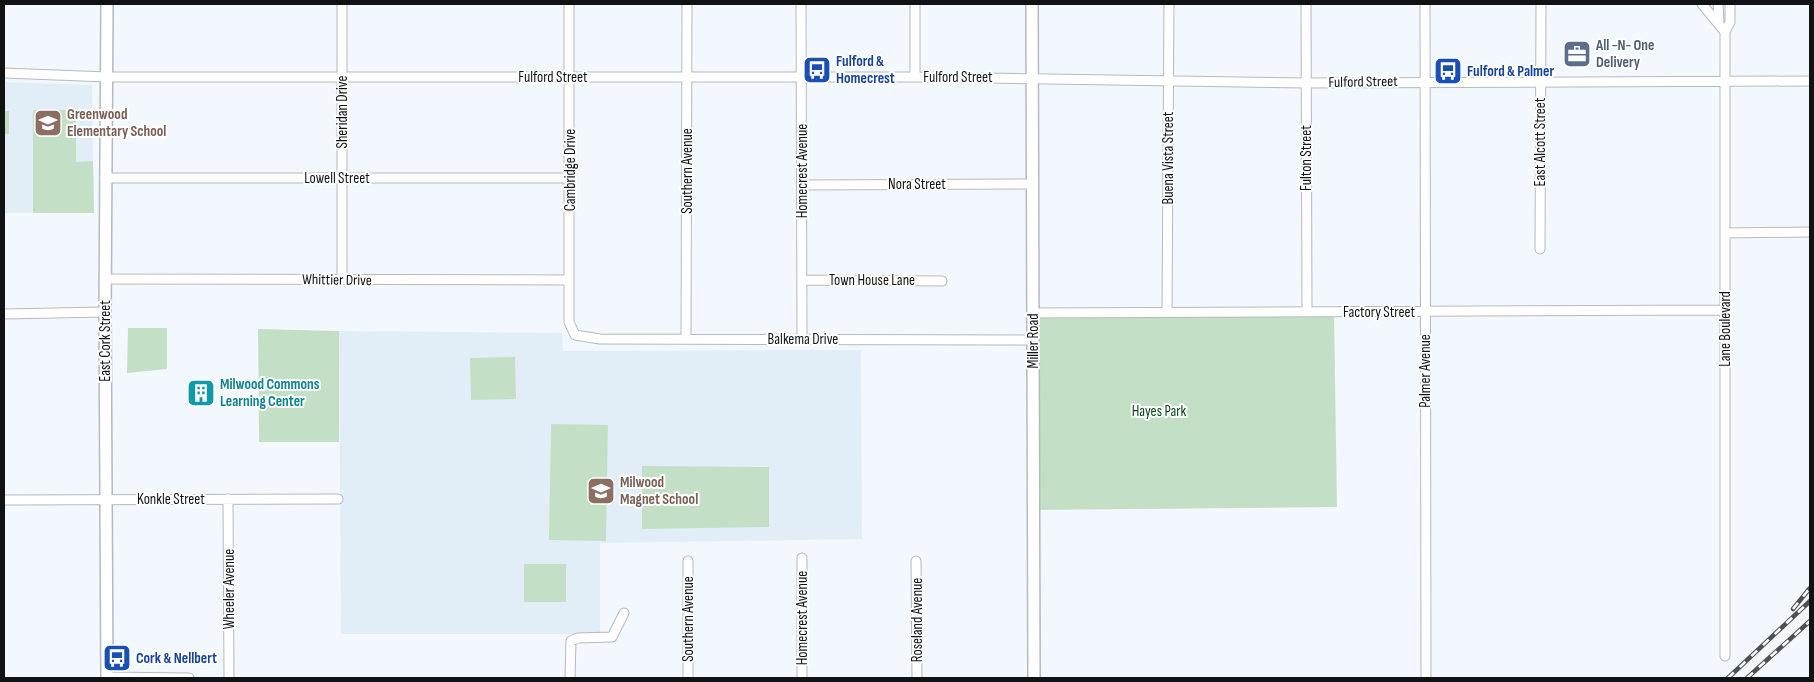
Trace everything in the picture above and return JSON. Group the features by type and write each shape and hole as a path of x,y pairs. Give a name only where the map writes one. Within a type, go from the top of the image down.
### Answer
{"street":[{"name":"East Cork Street","path":"107,4 105,178 107,678"},
{"name":"Sheridan Drive","path":"342,4 342,280"},
{"name":"Cambridge Drive","path":"569,4 569,322 575,335"},
{"name":"Southern Avenue","path":"686,338 687,4"},
{"name":"Homecrest Avenue","path":"801,4 802,339"},
{"path":"915,4 916,77"},
{"name":"Miller Road","path":"1032,4 1034,678"},
{"name":"Buena Vista Street","path":"1167,312 1168,4"},
{"name":"Fulton Street","path":"1306,4 1307,312"},
{"name":"Palmer Avenue","path":"1425,4 1426,678"},
{"name":"East Alcott Street","path":"1540,4 1540,249"},
{"path":"1702,4 1719,22 1725,32"},
{"path":"1718,4 1719,22"},
{"name":"Lane Boulevard","path":"1725,656 1725,32 1730,22 1730,4"},
{"name":"Fulford Street","path":"4,74 106,77 916,77 1032,80 1306,82 1540,80 1810,81"},
{"name":"Lowell Street","path":"105,178 570,178"},
{"name":"Nora Street","path":"802,185 1033,184"},
{"path":"1725,232 1810,232"},
{"name":"Whittier Drive","path":"105,280 569,280"},
{"name":"Town House Lane","path":"802,280 942,281"},
{"name":"Factory Street","path":"1032,313 1725,310"},
{"path":"4,314 105,312"},
{"name":"Balkema Drive","path":"575,335 600,339 1032,340"},
{"name":"Konkle Street","path":"4,500 338,499"},
{"name":"Wheeler Avenue","path":"228,500 229,678"},
{"name":"Homecrest Avenue","path":"802,558 802,678"},
{"name":"Southern Avenue","path":"688,561 688,678"},
{"name":"Roseland Avenue","path":"916,561 917,678"},
{"path":"570,678 571,641 578,638 612,638 624,614"},
{"path":"107,678 190,678"}],"shaded area":[{"name":"Greenwood Elementary School","path":"4,82 92,85 94,213 4,213"},
{"name":"Milwood Magnet School","path":"339,331 562,333 563,351 861,350 862,539 600,543 600,634 341,634"}],"green space":[{"path":"33,110 76,110 76,162 93,161 94,213 33,213"},
{"path":"4,111 9,111 9,134 4,134"},
{"name":"Hayes Park","path":"1334,312 1337,507 1034,510 1033,313"},
{"path":"128,328 167,328 167,369 127,373"},
{"path":"258,329 339,331 339,442 259,442"},
{"path":"515,357 516,399 471,400 470,358"},
{"path":"551,424 608,425 606,541 549,540"},
{"path":"642,466 769,467 769,527 642,529"},
{"path":"524,564 566,564 566,602 524,602"}],"railway":[{"path":"1793,609 1810,588"},
{"path":"1728,678 1810,601"},
{"path":"1747,678 1810,621"}],"place":[{"name":"All -N- One Delivery","path":"1577,54"},
{"name":"Fulford & Homecrest","path":"817,70"},
{"name":"Fulford & Palmer","path":"1448,71"},
{"name":"Greenwood Elementary School","path":"48,123"},
{"name":"Milwood Commons Learning Center","path":"201,393"},
{"name":"Milwood Magnet School","path":"601,491"},
{"name":"Cork & Nellbert","path":"117,658"}]}
